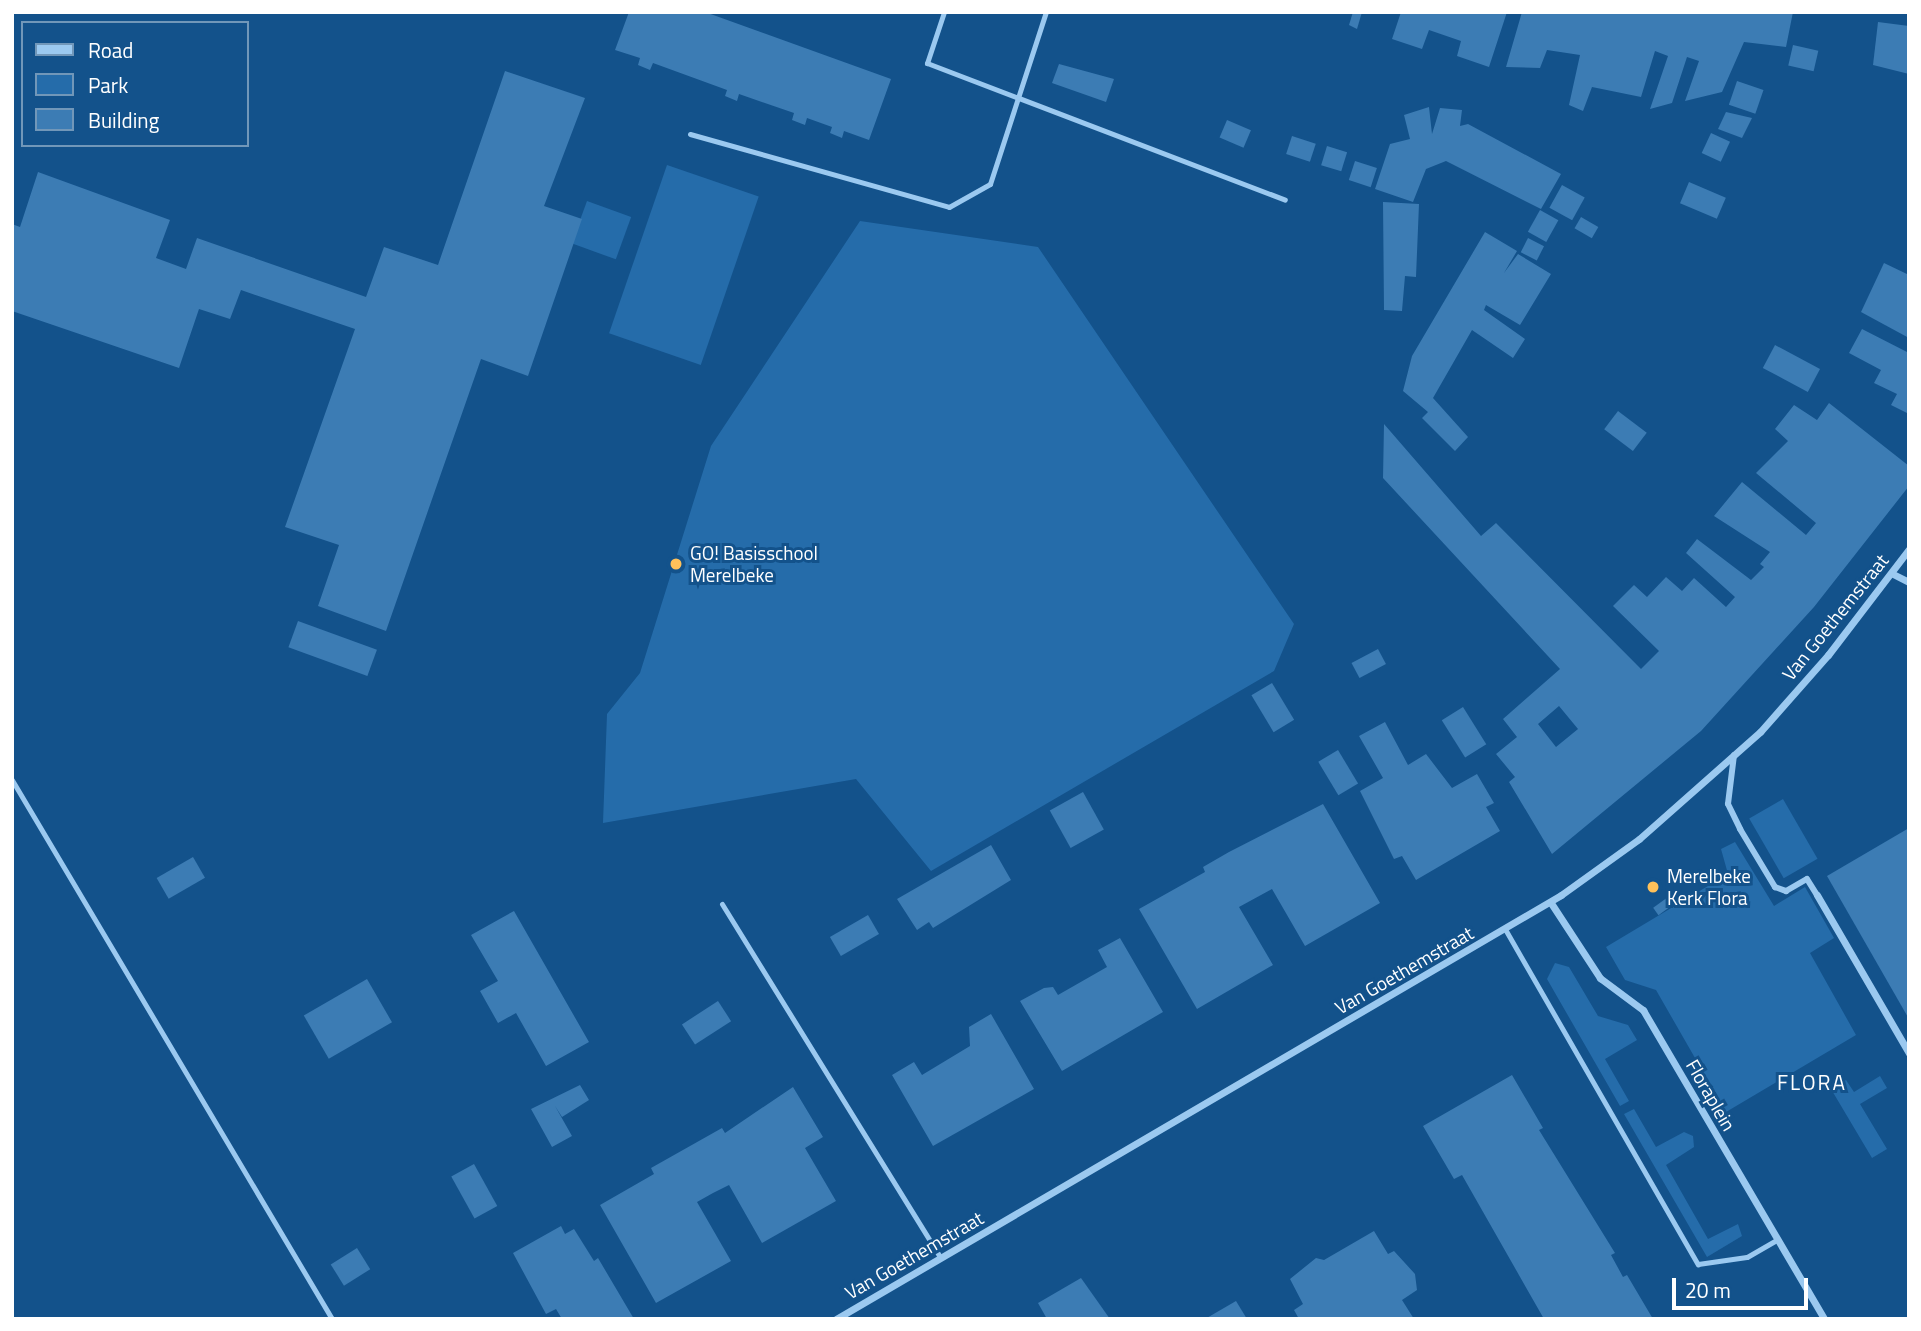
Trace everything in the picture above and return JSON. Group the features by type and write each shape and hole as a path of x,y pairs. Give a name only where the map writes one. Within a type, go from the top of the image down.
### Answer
{"street":[{"name":"Van Goethemstraat","path":"836,1319 1551,903 1639,839 1734,755 1828,655 1893,574 1909,549"},
{"path":"1893,574 1909,582"},
{"path":"1734,755 1728,804 1740,829 1775,887 1787,891 1807,878 1909,1053"},
{"name":"Floraplein","path":"1551,903 1600,978 1643,1010 1822,1318"},
{"path":"850,1311 855,1319"}],"lane":[{"path":"944,12 927,63 1018,94 1285,200"},
{"path":"690,134 949,207 990,184 1046,12"},
{"path":"12,780 332,1319"},
{"path":"722,904 941,1258"},
{"path":"1505,929 1698,1264 1747,1258 1777,1240"}],"green space":[{"path":"667,165 759,197 701,365 609,333"},
{"path":"587,201 631,217 616,259 572,243"},
{"path":"860,221 1038,247 1294,624 1274,671 931,871 856,779 603,823 607,714 640,673 711,446"},
{"path":"1783,799 1818,859 1784,878 1749,818"},
{"path":"1735,842 1774,906 1805,887 1834,938 1810,953 1856,1035 1726,1112 1656,990 1625,980 1606,947 1728,874 1721,849"},
{"path":"1555,963 1569,967 1598,1016 1628,1025 1637,1040 1605,1059 1629,1101 1620,1106 1547,979"},
{"path":"1880,1076 1887,1088 1860,1104 1887,1149 1872,1158 1831,1089 1846,1080 1854,1092"},
{"path":"1634,1109 1656,1147 1684,1132 1693,1136 1694,1147 1666,1165 1708,1239 1738,1224 1742,1236 1707,1257 1624,1114"}],"building":[{"path":"629,12 705,12 891,79 869,140 844,131 842,138 830,133 832,127 807,118 805,125 792,120 794,113 739,94 737,101 725,96 727,90 653,63 650,70 638,65 640,58 615,50"},
{"path":"1353,12 1362,12 1357,29 1349,25"},
{"path":"1401,12 1507,12 1489,67 1457,56 1461,41 1429,30 1422,49 1392,39"},
{"path":"1522,12 1793,12 1786,47 1744,42 1722,92 1685,101 1699,61 1687,57 1672,103 1650,109 1668,56 1655,51 1641,97 1592,87 1583,111 1569,105 1580,55 1547,50 1540,68 1506,67"},
{"path":"1878,22 1909,26 1909,74 1873,65"},
{"path":"1793,45 1818,51 1814,71 1788,65"},
{"path":"1059,64 1114,79 1106,102 1052,83"},
{"path":"505,71 585,98 544,206 582,219 528,376 481,359 386,631 318,606 339,545 285,527 355,329 241,290 230,319 199,309 179,368 12,311 12,224 20,227 38,172 170,220 156,258 186,269 197,238 366,297 384,247 438,265"},
{"path":"1737,81 1763,90 1755,114 1729,105"},
{"path":"1429,107 1432,134 1440,108 1462,110 1460,126 1468,124 1561,174 1541,209 1446,161 1426,169 1413,202 1375,189 1390,144 1410,139 1404,115"},
{"path":"1726,112 1752,118 1742,138 1718,129"},
{"path":"1227,120 1251,130 1244,148 1220,137"},
{"path":"1711,133 1730,142 1721,162 1702,153"},
{"path":"1292,136 1316,144 1310,162 1286,154"},
{"path":"1327,146 1347,152 1341,171 1321,165"},
{"path":"1355,161 1377,168 1371,187 1349,180"},
{"path":"1689,182 1726,198 1717,219 1680,203"},
{"path":"1562,185 1585,198 1572,220 1549,208"},
{"path":"1383,202 1419,204 1416,277 1405,276 1402,311 1384,310"},
{"path":"1540,210 1558,220 1546,242 1528,232"},
{"path":"1581,217 1598,227 1592,238 1574,228"},
{"path":"1485,232 1517,251 1504,273 1518,254 1551,274 1520,325 1486,305 1484,310 1525,339 1513,358 1472,330 1433,398 1468,437 1455,451 1422,418 1428,412 1403,391 1412,356"},
{"path":"1528,238 1544,246 1537,260 1521,252"},
{"path":"1884,263 1909,275 1909,338 1861,312"},
{"path":"1862,329 1909,353 1909,414 1891,405 1897,394 1874,383 1881,370 1849,353"},
{"path":"1775,345 1820,369 1808,392 1763,368"},
{"path":"1829,403 1909,466 1909,486 1814,607 1701,731 1552,854 1509,782 1515,777 1496,754 1517,737 1503,719 1560,669 1383,478 1384,424 1481,536 1496,523 1641,669 1659,651 1613,606 1634,585 1647,597 1666,577 1682,591 1694,578 1726,607 1735,597 1686,553 1697,539 1751,580 1764,567 1760,564 1770,552 1714,516 1742,482 1806,535 1816,523 1756,473 1788,441 1775,429 1794,405 1817,420","holes":["1559,706 1578,729 1556,747 1538,724"]},
{"path":"1618,411 1647,433 1633,451 1604,429"},
{"path":"298,621 377,650 367,676 288,647"},
{"path":"1378,649 1386,664 1359,678 1352,663"},
{"path":"1272,683 1294,720 1274,732 1251,695"},
{"path":"1463,707 1486,744 1465,758 1442,720"},
{"path":"1385,722 1408,765 1426,754 1452,788 1477,774 1494,803 1486,807 1500,831 1416,880 1402,856 1394,859 1360,791 1383,778 1359,736"},
{"path":"1338,750 1358,783 1338,795 1318,762"},
{"path":"1083,792 1104,830 1071,848 1050,810"},
{"path":"1323,804 1380,903 1305,946 1272,889 1239,907 1273,965 1197,1009 1139,909 1205,872 1203,867 1229,852"},
{"path":"1909,828 1909,1019 1827,876"},
{"path":"991,845 1011,880 933,928 929,922 917,930 897,899"},
{"path":"193,857 205,878 169,899 157,878"},
{"path":"1675,892 1680,899 1658,915 1653,908"},
{"path":"514,911 589,1042 546,1066 516,1013 498,1023 480,991 498,981 471,935"},
{"path":"868,915 879,934 841,956 830,937"},
{"path":"1120,938 1163,1012 1062,1071 1020,1001 1044,988 1053,987 1058,995 1107,967 1098,950"},
{"path":"367,979 392,1022 329,1059 304,1016"},
{"path":"718,1001 731,1021 695,1045 682,1024"},
{"path":"991,1014 1034,1089 933,1146 892,1075 914,1062 922,1075 970,1046 969,1027"},
{"path":"1512,1075 1543,1128 1539,1130 1615,1253 1611,1255 1623,1277 1627,1275 1653,1319 1544,1319 1462,1175 1454,1179 1423,1126"},
{"path":"580,1085 589,1100 562,1117 555,1106 572,1136 552,1147 531,1109"},
{"path":"793,1087 823,1137 805,1148 836,1201 762,1243 729,1185 697,1202 731,1261 656,1303 600,1205 654,1174 651,1168 722,1128 725,1133"},
{"path":"474,1164 497,1206 475,1219 451,1177"},
{"path":"561,1226 565,1234 574,1229 594,1261 598,1258 634,1319 562,1319 556,1309 546,1314 513,1253"},
{"path":"1374,1231 1388,1254 1394,1251 1415,1274 1417,1290 1402,1300 1414,1319 1299,1319 1294,1310 1303,1304 1290,1279 1316,1258 1324,1260"},
{"path":"357,1248 370,1269 344,1286 331,1264"},
{"path":"1081,1278 1110,1319 1047,1319 1038,1303"},
{"path":"1236,1301 1247,1319 1205,1319"}],"place":[{"name":"GO! Basisschool Merelbeke","path":"676,564"},
{"name":"Merelbeke Kerk Flora","path":"1653,887"}],"district":[{"name":"FLORA","path":"1812,1082"}]}
